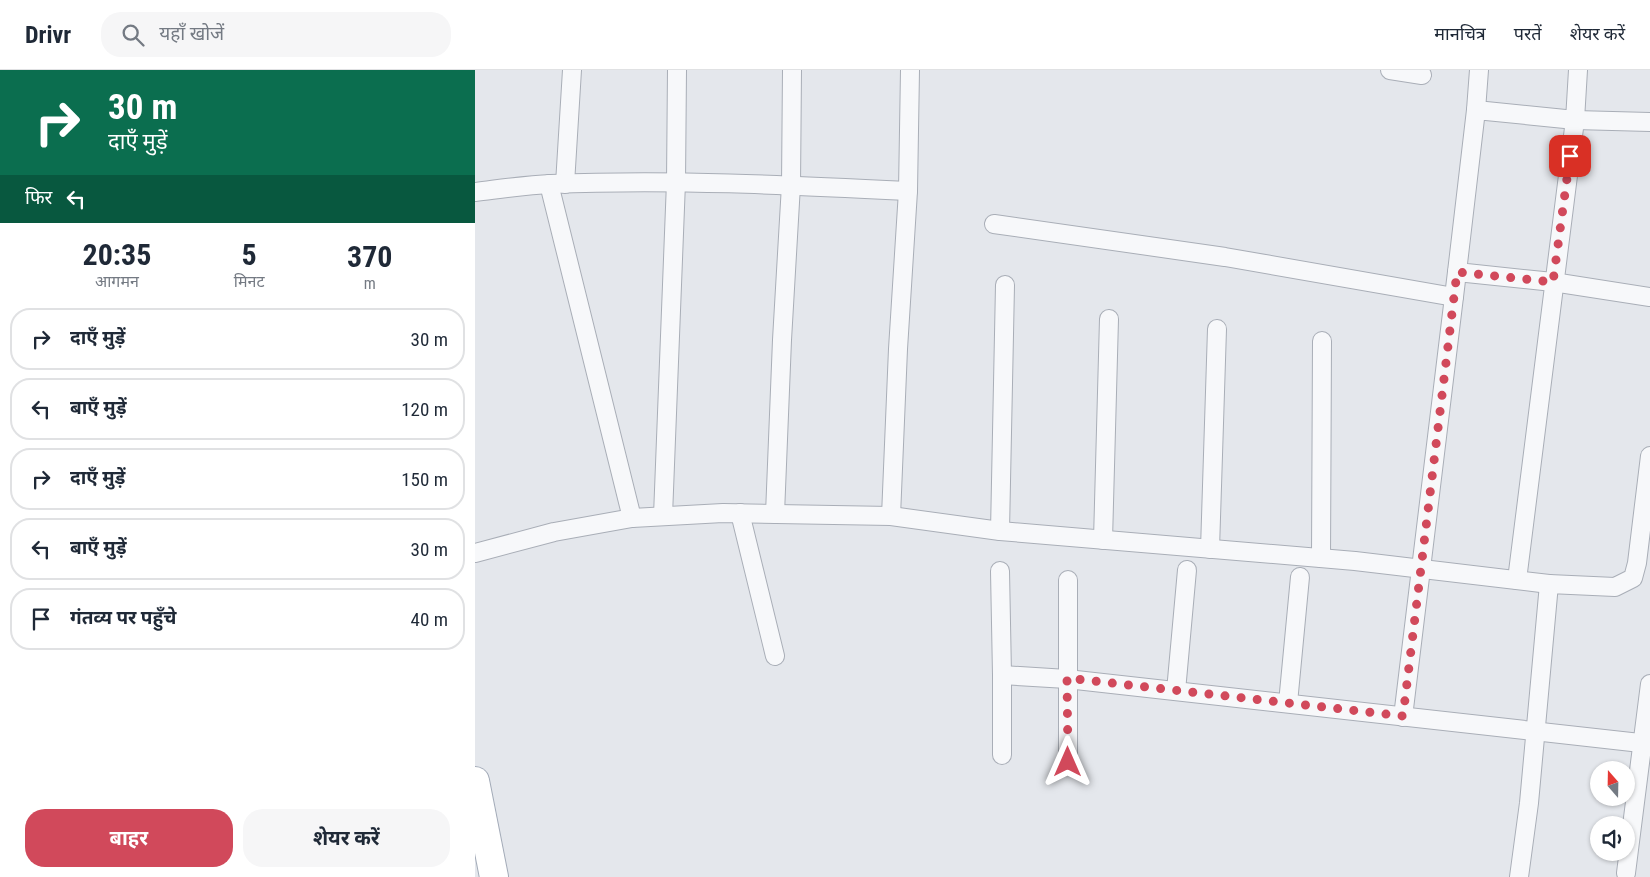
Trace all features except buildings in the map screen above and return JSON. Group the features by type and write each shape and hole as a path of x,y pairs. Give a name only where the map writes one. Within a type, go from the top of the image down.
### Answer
{"main road":[{"path":"475,781 494,877"}],"street":[{"path":"572,70 557,184 632,518"},
{"path":"663,516 676,182 677,70"},
{"path":"775,514 791,185 792,70"},
{"path":"891,516 898,349 908,191 910,70"},
{"path":"1390,70 1422,75"},
{"path":"1403,716 1457,272 1479,70"},
{"path":"1517,580 1553,282 1575,120 1578,70"},
{"path":"1476,110 1575,120 1650,122"},
{"path":"475,192 557,184 676,182 908,191"},
{"path":"994,224 1225,257 1454,297"},
{"path":"1457,272 1553,282 1650,296"},
{"path":"1000,531 1005,285"},
{"path":"1103,540 1109,319"},
{"path":"1210,549 1217,329"},
{"path":"1321,558 1322,340"},
{"path":"475,554 554,532 632,518 740,513 891,516 1000,531 1321,558 1549,584 1615,587 1633,578 1645,539 1650,456"},
{"path":"740,513 775,656"},
{"path":"1176,691 1187,570"},
{"path":"1000,571 1002,755"},
{"path":"1287,703 1300,577"},
{"path":"1067,580 1068,762"},
{"path":"1519,877 1529,803 1549,584"},
{"path":"1002,675 1067,678 1646,744"},
{"path":"1626,873 1646,744 1650,684"}],"route":[{"path":"1068,762 1067,678 1403,716 1457,272 1553,282 1570,156"}]}
